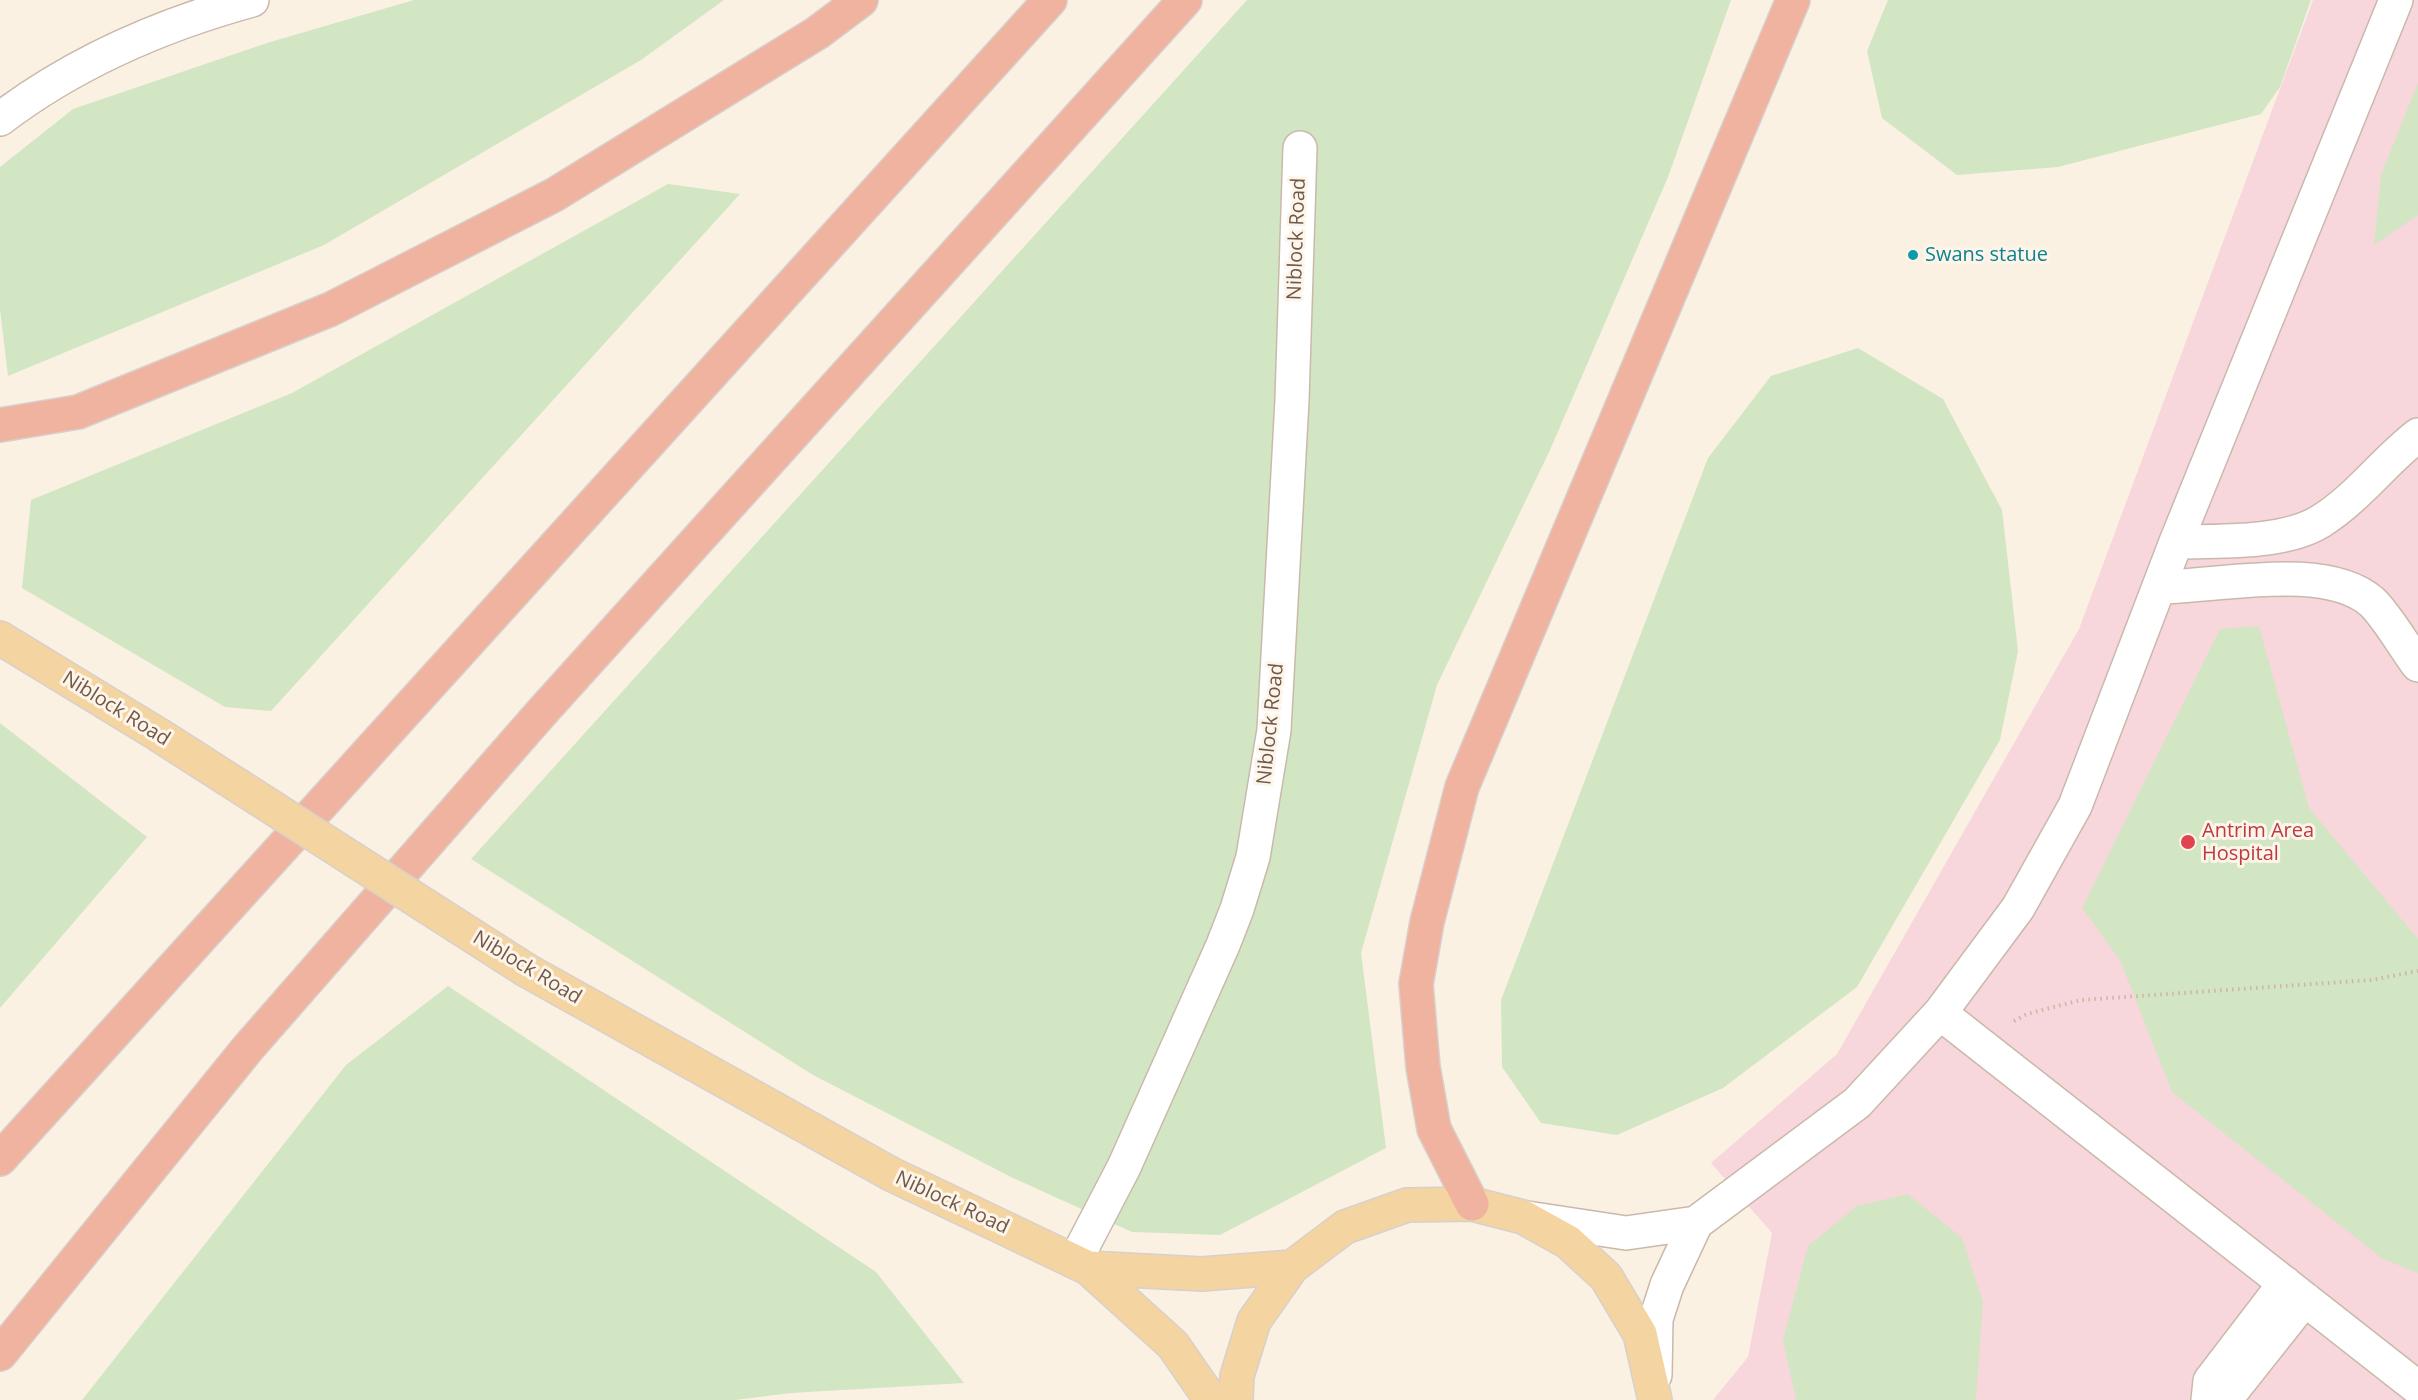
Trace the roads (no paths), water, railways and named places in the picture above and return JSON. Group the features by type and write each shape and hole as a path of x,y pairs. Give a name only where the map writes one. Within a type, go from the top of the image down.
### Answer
{"highway":[{"path":"0,425 78,412 331,309 554,195 817,33 861,0"},
{"path":"0,1159 1050,0"},
{"path":"0,1354 248,1048 550,703 1185,0"},
{"path":"1472,1204 1434,1129 1423,1067 1416,984 1427,922 1456,810 1462,788 1793,0"}],"main road":[{"name":"Niblock Road","path":"0,638 159,735 526,970 891,1174 1081,1264 1173,1345 1211,1400"},
{"path":"1236,1400 1237,1376 1254,1321 1293,1267 1345,1227 1407,1205 1472,1204 1523,1217 1568,1242 1606,1277 1640,1334 1655,1400"},
{"name":"Niblock Road","path":"1081,1264 1202,1274 1293,1267"}],"street":[{"path":"0,119 80,66 158,31 252,0"},
{"path":"1655,1400 1656,1319 1667,1285 1696,1223 1857,1103 1940,1013 2018,908 2075,806 2176,542 2396,0"},
{"name":"Niblock Road","path":"1081,1264 1223,945 1253,856 1274,730 1292,400 1300,148"},
{"path":"2176,542 2265,539 2320,522 2350,499 2397,451 2418,435"},
{"path":"2159,587 2190,587 2251,579 2310,580 2358,592 2373,603 2418,666"},
{"path":"1940,1013 2418,1388"},
{"path":"1523,1217 1626,1233 1696,1223"},
{"path":"2208,1400 2210,1381 2295,1291"},
{"path":"2222,1400 2232,1391 2295,1291"}],"place":[{"name":"Swans statue","path":"1913,255"},
{"name":"Antrim Area Hospital","path":"2188,842"}]}
